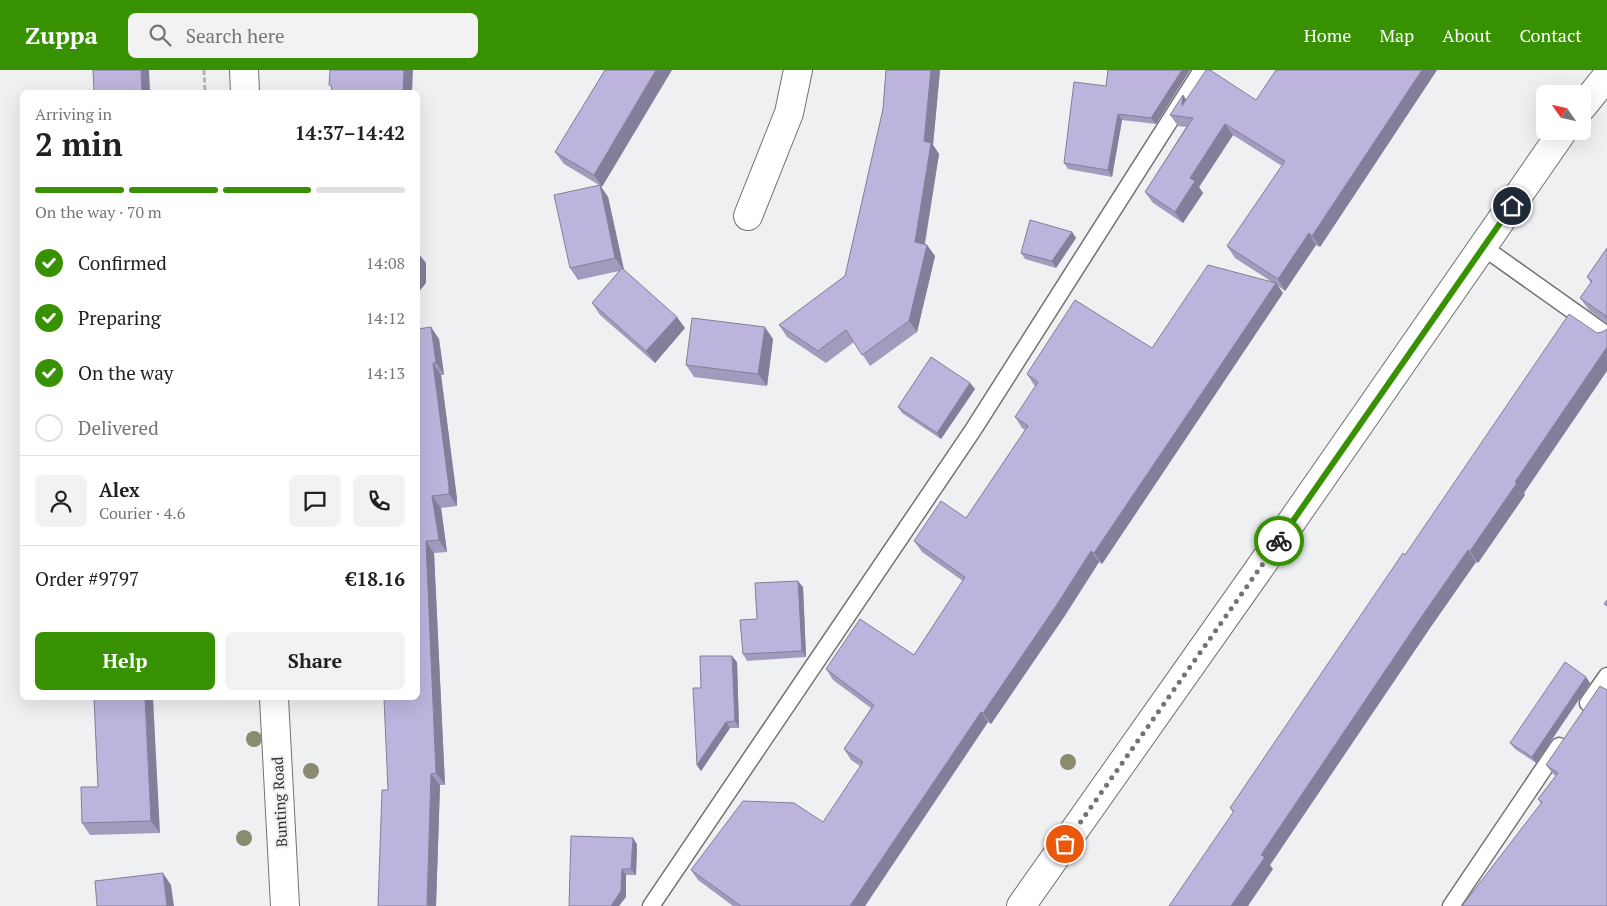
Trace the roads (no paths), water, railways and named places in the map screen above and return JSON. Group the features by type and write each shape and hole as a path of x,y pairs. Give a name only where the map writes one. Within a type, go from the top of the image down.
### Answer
{"main road":[{"path":"244,70 245,90"},
{"path":"748,216 789,113 798,70"},
{"path":"1591,96 1607,76"},
{"path":"1021,906 1256,573 1557,140"},
{"name":"Bunting Road","path":"274,700 285,906"}],"lane":[{"path":"651,906 973,430 1202,70"},
{"path":"1482,246 1607,335"},
{"path":"1579,717 1607,676"},
{"path":"1451,906 1568,733"}]}
